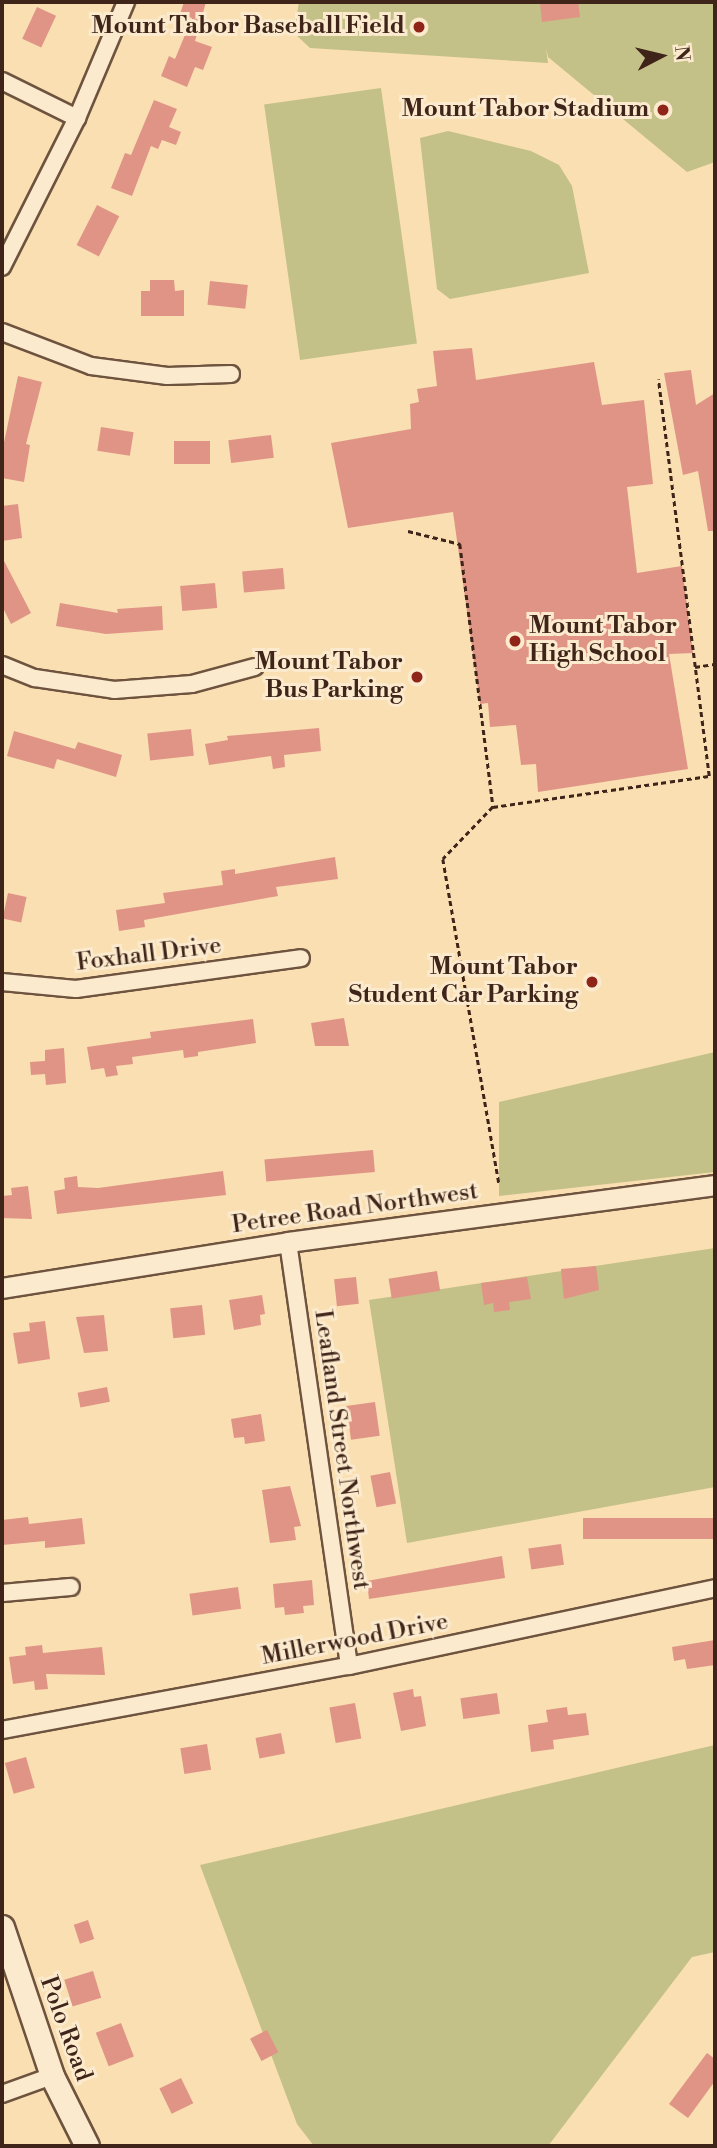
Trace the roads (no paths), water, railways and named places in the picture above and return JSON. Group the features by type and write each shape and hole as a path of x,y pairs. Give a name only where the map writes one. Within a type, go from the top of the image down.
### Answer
{"main road":[{"name":"Polo Road","path":"2,1927 52,2076 87,2146"}],"street":[{"path":"2,267 76,118 126,2"},
{"path":"2,81 76,118"},
{"path":"2,332 91,366 167,376 231,374"},
{"path":"2,664 35,678 114,690 192,684 255,667"},
{"name":"Foxhall Drive","path":"2,982 76,989 301,958"},
{"name":"Petree Road Northwest","path":"2,1288 289,1242 715,1185"},
{"name":"Leafland Street Northwest","path":"289,1242 349,1666"},
{"path":"2,1593 71,1587"},
{"name":"Millerwood Drive","path":"2,1730 349,1666 715,1588"},
{"path":"2,2094 52,2076"}],"place":[{"name":"Mount Tabor Baseball Field","path":"419,27"},
{"name":"Mount Tabor Stadium","path":"663,110"},
{"name":"Mount Tabor High School","path":"515,641"},
{"name":"Mount Tabor Bus Parking","path":"417,677"},
{"name":"Mount Tabor Student Car Parking","path":"592,982"}]}
